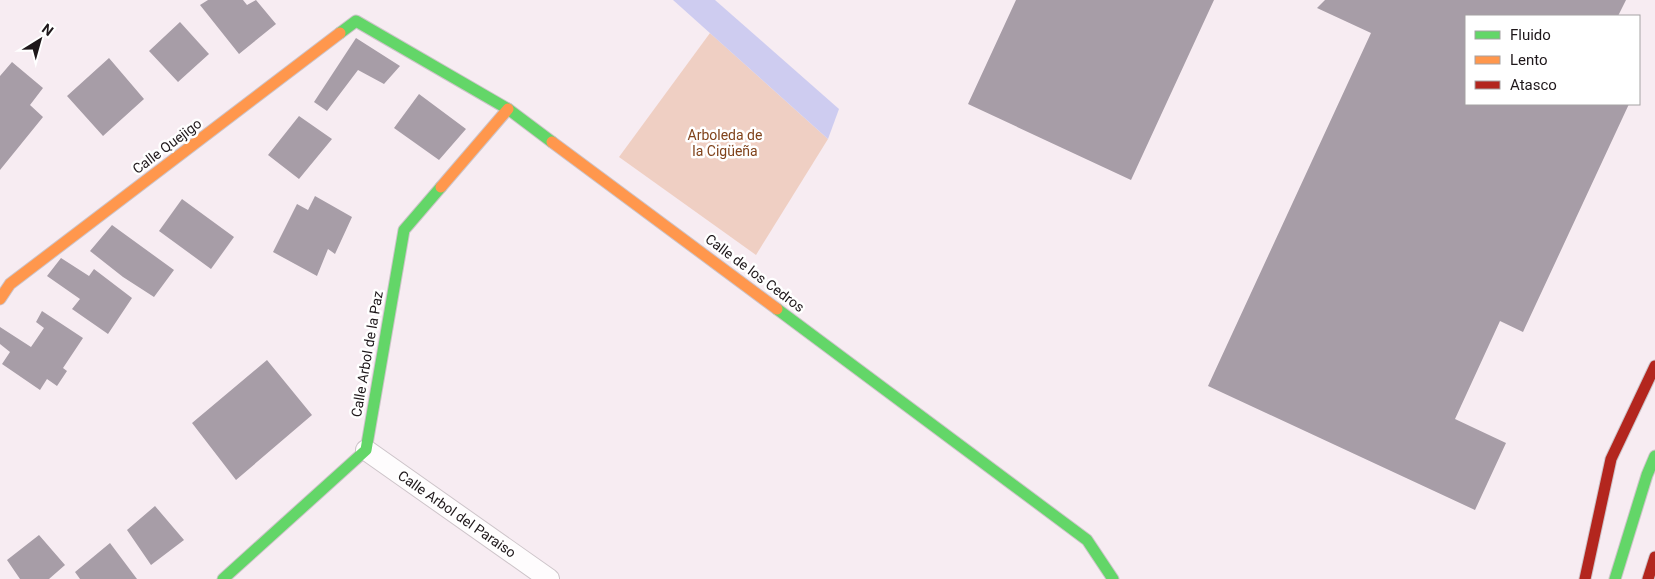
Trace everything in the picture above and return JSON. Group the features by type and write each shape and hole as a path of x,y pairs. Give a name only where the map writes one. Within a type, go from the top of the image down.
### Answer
{"main road":[{"name":"Calle de los Cedros","path":"356,22 508,109 1088,540 1113,579"},
{"name":"Calle Quejigo","path":"0,299 10,284 356,22"},
{"name":"Calle Arbol de la Paz","path":"366,450 404,230 508,109"},
{"path":"1584,579 1612,459 1655,366"},
{"path":"223,579 366,450"},
{"path":"1614,579 1647,474 1655,456"},
{"path":"1648,579 1655,557"}],"street":[{"name":"Calle Arbol del Paraiso","path":"366,450 549,579"}],"green space":[{"name":"Arboleda de la Cigüeña","path":"710,33 828,139 756,255 619,157"}],"water":[{"path":"673,0 715,0 839,109 828,139"}],"building":[{"path":"208,0 243,0 247,5 256,0 276,24 239,54 200,5"},
{"path":"1016,0 1214,0 1131,180 968,104"},
{"path":"1325,0 1626,0 1618,15 1465,15 1465,105 1629,105 1523,332 1500,321 1455,419 1506,443 1475,510 1208,386 1371,33 1317,8"},
{"path":"180,22 209,54 178,82 149,51"},
{"path":"356,38 400,66 384,84 358,70 327,111 314,102"},
{"path":"109,58 144,99 103,136 67,96"},
{"path":"12,62 43,88 30,105 43,117 0,170 0,76"},
{"path":"419,94 466,129 439,160 394,128"},
{"path":"299,116 332,139 299,179 268,155"},
{"path":"315,196 352,217 335,254 328,249 317,276 273,252 297,204 308,210"},
{"path":"182,199 234,237 211,269 159,231"},
{"path":"112,225 174,270 154,297 123,277 90,251"},
{"path":"61,258 89,276 94,269 132,298 108,334 72,309 80,299 47,276"},
{"path":"42,311 83,338 63,368 67,371 57,386 47,379 40,390 2,364 10,352 0,344 0,327 31,347 44,328 36,322"},
{"path":"267,360 312,415 236,480 192,423"},
{"path":"155,506 184,540 151,565 127,530"},
{"path":"39,535 65,565 49,579 20,579 7,560"},
{"path":"110,543 137,579 80,579 75,572"}],"traffic: fast":[{"path":"340,33 356,21 508,109 552,142"},
{"path":"223,579 366,450 404,230 441,187"},
{"path":"777,309 1087,540 1113,579"},
{"path":"1615,579 1647,475 1655,456"}],"traffic: slow":[{"path":"0,299 10,284 340,33"},
{"path":"441,187 508,109"},
{"path":"552,142 777,309"}],"traffic: jam":[{"path":"1585,579 1611,459 1655,366"},
{"path":"1648,579 1655,557"}]}
